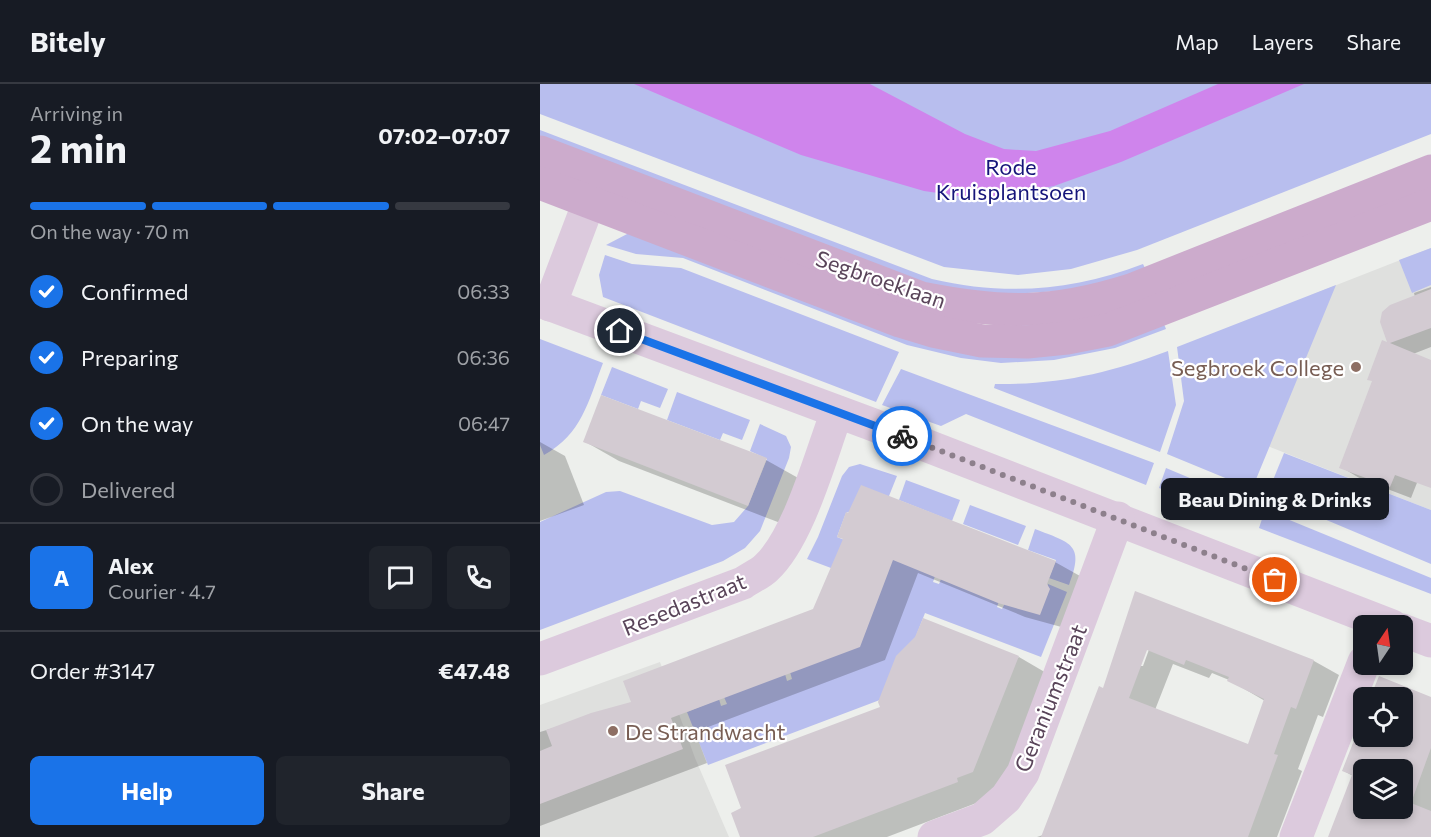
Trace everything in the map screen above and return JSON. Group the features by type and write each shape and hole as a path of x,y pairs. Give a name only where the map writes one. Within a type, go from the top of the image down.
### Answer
{"main road":[{"name":"Segbroeklaan","path":"540,152 921,298 969,308 1015,311 1053,309 1090,303 1131,290 1431,171"},
{"name":"Segbroeklaan","path":"540,183 900,321 982,341 1027,342 1067,338 1108,330 1431,204"}],"street":[{"path":"589,202 545,303 1118,518 1363,615"},
{"name":"Resedastraat","path":"540,659 743,583 766,568 784,547 795,523 837,412"},
{"name":"Geraniumstraat","path":"934,837 982,819 1006,798 1023,773 1118,518"},
{"path":"1413,634 1431,641"},
{"path":"1296,837 1359,675"}],"shaded area":[{"path":"634,84 870,84 965,134 1004,149 1036,151 1110,131 1218,84 1304,84 1121,162 1054,186 980,199 924,191 801,155"},
{"name":"Segbroek College","path":"1431,248 1431,510 1252,440 1311,295"},
{"name":"De Strandwacht","path":"660,662 695,758 729,837 540,837 540,705"}],"green space":[{"name":"Rode Kruisplantsoen","path":"540,84 1431,84 1431,134 1137,250 1071,269 1018,275 944,267 540,114"},
{"path":"540,130 932,279 986,288 1012,289 1065,285 1117,273 1143,264 1148,274 1107,288 963,297 540,141"},
{"path":"629,233 901,331 1162,319 1166,329 1115,348 1054,360 1001,363 961,358 907,345 683,258 636,254 606,245"},
{"path":"1431,248 1431,285 1412,293 1399,260"},
{"path":"605,255 632,264 681,268 899,352 876,402 603,297 599,275"},
{"path":"1336,285 1252,489 1167,454 1184,401 1177,347"},
{"path":"540,339 603,363 588,404 575,427 557,447 544,455 540,445"},
{"path":"1168,351 1176,405 1160,452 994,388 995,384 1041,382 1083,376 1125,366"},
{"path":"612,367 668,389 660,408 641,401 638,409 601,395"},
{"path":"901,369 1154,463 1146,485 966,414 941,426 882,405"},
{"path":"677,392 750,420 742,440 723,433 720,440 667,420"},
{"path":"760,424 786,436 791,447 789,458 760,531 745,548 723,561 540,630 540,522 606,492 620,491 712,525 734,522 748,506 767,459 750,451"},
{"path":"1284,453 1431,510 1431,564 1267,495"},
{"path":"860,464 897,476 889,496 846,513 837,537 935,576 933,582 939,584 941,579 999,601 997,607 1002,609 1005,603 1047,588 1048,584 1067,592 1041,657 925,613 893,695 708,765 687,712 719,699 721,706 727,704 724,697 785,674 787,681 792,679 790,672 863,580 807,559 842,476 849,467"},
{"path":"1166,468 1247,502 1241,520 1159,488"},
{"path":"906,480 960,500 952,521 899,500"},
{"path":"970,505 1026,526 1018,545 963,524"},
{"path":"1265,510 1431,578 1431,594 1259,528"},
{"path":"1035,529 1058,538 1072,547 1076,561 1069,585 1049,578 1056,560 1028,550"}],"building":[{"path":"1431,289 1431,328 1390,343 1431,360 1431,488 1395,475 1390,487 1339,468 1372,381 1367,380 1382,340 1387,342 1380,322 1382,312 1390,305"},
{"path":"601,395 767,458 748,506 583,442"},
{"path":"861,485 1056,561 1047,584 1050,589 1040,615 998,603 893,560 860,647 671,718 683,749 540,804 540,751 552,746 546,730 591,713 631,702 623,681 813,609 843,539 837,537 846,512 848,513"},
{"path":"1135,591 1314,660 1296,709 1291,707 1274,754 1278,755 1248,837 1041,837 1099,686 1103,688","holes":["1147,650 1184,665 1186,660 1229,677 1227,681 1264,699 1248,744 1129,698"]},
{"path":"923,618 1019,656 973,772 957,778 958,782 813,837 740,837 731,813 741,808 725,765 880,707 878,702 896,656 915,637"},
{"path":"1379,676 1406,687 1374,687"},
{"path":"1413,690 1431,697 1431,748 1413,798 1413,759 1353,759 1353,819 1413,819 1413,804 1431,811 1431,837 1328,837 1352,775 1342,771 1353,743 1353,747 1413,747"}],"way so far":[{"path":"902,436 1275,580"}],"place":[{"name":"Segbroek College","path":"1356,367"},
{"name":"Beau Dining & Drinks","path":"1275,580"},
{"name":"De Strandwacht","path":"613,731"}],"route":[{"path":"620,331 902,436"}]}
